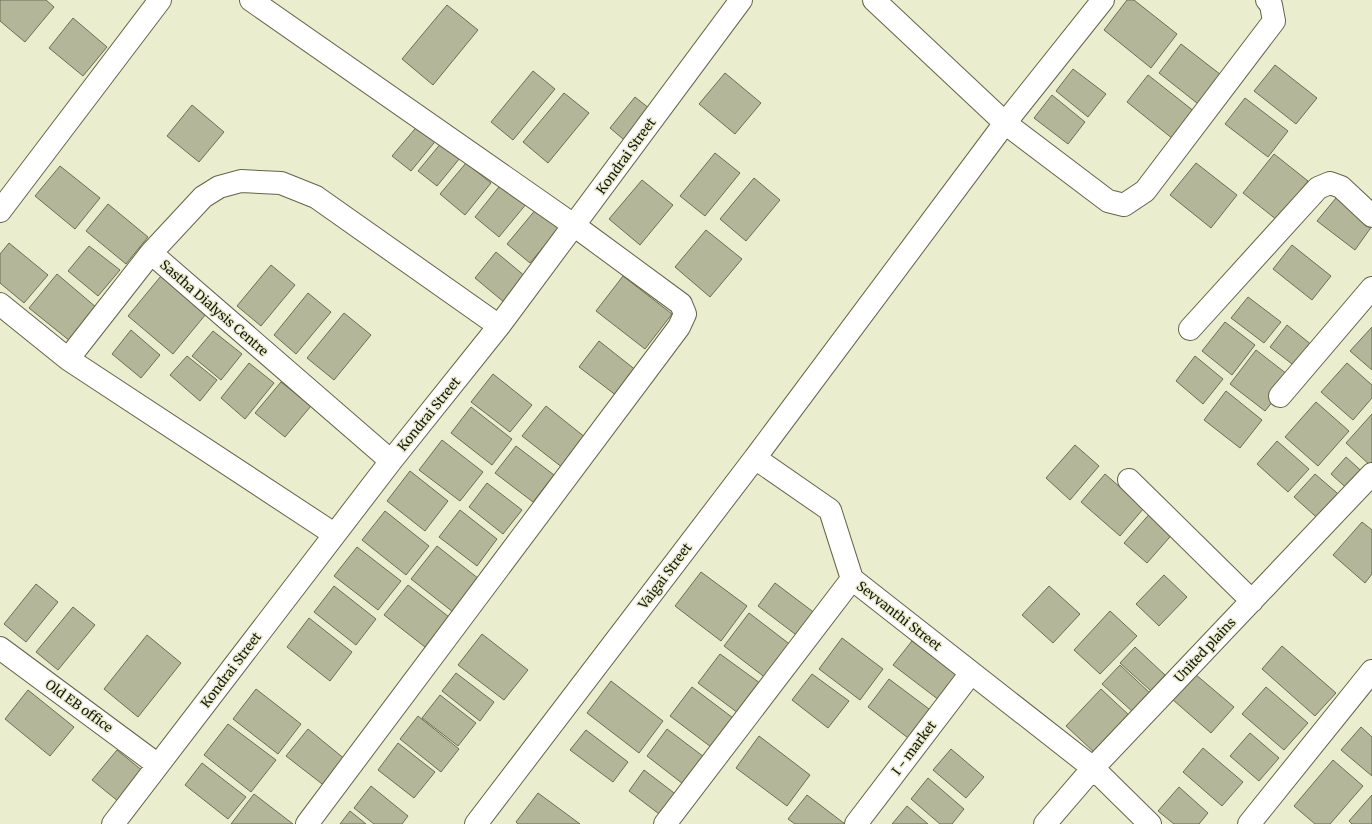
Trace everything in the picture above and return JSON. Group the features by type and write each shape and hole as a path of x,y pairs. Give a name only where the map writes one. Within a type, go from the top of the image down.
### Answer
{"street":[{"path":"0,212 160,0"},
{"path":"251,0 575,226 681,304 685,314 674,334 307,824"},
{"name":"Kondrai Street","path":"113,824 334,534 499,326 575,226 741,0"},
{"path":"874,0 1005,123 1108,201 1124,205 1145,191 1274,21 1271,5 1267,0"},
{"name":"Vaigai Street","path":"476,824 755,458 1005,123 1103,0"},
{"path":"151,253 203,197 219,187 241,181 281,183 316,197 499,326"},
{"path":"1190,330 1318,188 1330,183 1341,187 1372,216"},
{"name":"Sastha Dialysis Centre","path":"68,359 151,253 391,461"},
{"path":"1280,396 1372,288"},
{"path":"0,304 68,359 334,534"},
{"path":"755,458 830,510 852,579"},
{"name":"United plains","path":"1093,768 1372,474"},
{"path":"1129,480 1252,601"},
{"name":"Sevvanthi Street","path":"665,824 852,579 1093,768"},
{"name":"Old EB office","path":"2,654 158,764"},
{"path":"1249,824 1372,671"},
{"name":"I - market","path":"856,824 971,673"},
{"path":"1046,824 1093,768 1150,824"}],"building":[{"path":"0,0 46,0 54,7 25,42 0,21"},
{"path":"1127,0 1134,0 1177,34 1151,68 1104,30"},
{"path":"447,5 478,30 433,85 402,59"},
{"path":"73,18 107,47 83,76 49,48"},
{"path":"1181,44 1225,78 1202,107 1159,73"},
{"path":"1275,65 1317,98 1296,124 1254,91"},
{"path":"1073,69 1106,94 1088,117 1056,91"},
{"path":"533,71 555,89 513,140 491,122"},
{"path":"725,73 761,103 735,134 699,104"},
{"path":"1148,75 1195,112 1173,139 1127,102"},
{"path":"564,93 589,113 548,163 523,142"},
{"path":"1052,95 1085,122 1068,144 1034,118"},
{"path":"635,97 655,113 629,144 610,128"},
{"path":"1245,98 1288,131 1268,157 1225,124"},
{"path":"192,105 224,132 199,162 167,136"},
{"path":"420,123 438,138 411,171 392,156"},
{"path":"442,142 460,158 437,186 418,171"},
{"path":"715,153 740,173 705,216 680,196"},
{"path":"1274,154 1308,181 1277,220 1243,193"},
{"path":"466,163 491,183 465,215 440,194"},
{"path":"1196,163 1237,195 1211,228 1170,195"},
{"path":"60,166 100,198 75,229 35,196"},
{"path":"754,178 780,200 746,241 720,219"},
{"path":"642,180 673,205 640,245 609,219"},
{"path":"502,183 527,203 499,237 475,217"},
{"path":"1336,198 1372,226 1355,250 1317,221"},
{"path":"108,204 148,237 126,264 86,231"},
{"path":"537,208 560,227 530,263 507,244"},
{"path":"706,230 742,259 710,297 675,267"},
{"path":"9,243 48,275 24,303 0,283 0,254"},
{"path":"1292,245 1331,276 1312,300 1273,269"},
{"path":"89,246 120,270 98,296 68,271"},
{"path":"496,252 526,277 505,303 475,278"},
{"path":"271,265 295,285 261,326 237,306"},
{"path":"57,274 97,308 70,341 29,308"},
{"path":"161,276 206,314 173,354 128,316"},
{"path":"623,276 672,314 645,349 596,311"},
{"path":"308,293 331,312 296,354 274,335"},
{"path":"1248,297 1281,322 1264,343 1231,318"},
{"path":"344,313 371,335 334,380 307,358"},
{"path":"1225,322 1255,345 1232,375 1202,351"},
{"path":"1287,325 1313,346 1296,367 1270,347"},
{"path":"1372,327 1372,370 1350,351"},
{"path":"131,330 160,355 141,378 112,354"},
{"path":"213,331 242,354 221,380 192,356"},
{"path":"599,341 637,371 617,396 579,367"},
{"path":"1256,350 1292,378 1265,411 1230,384"},
{"path":"187,356 217,380 200,401 170,375"},
{"path":"1195,356 1223,379 1203,404 1176,381"},
{"path":"249,363 274,383 245,419 221,398"},
{"path":"1347,363 1372,385 1372,398 1353,420 1321,392"},
{"path":"493,374 532,405 510,432 471,402"},
{"path":"281,382 311,406 285,437 255,413"},
{"path":"1226,391 1262,420 1240,448 1204,420"},
{"path":"1316,402 1349,431 1318,466 1285,437"},
{"path":"546,406 586,438 563,468 522,436"},
{"path":"471,407 512,439 492,465 451,433"},
{"path":"1372,414 1372,467 1346,443"},
{"path":"442,440 483,472 460,501 419,470"},
{"path":"1277,441 1309,469 1288,492 1257,464"},
{"path":"1075,445 1099,466 1070,500 1046,478"},
{"path":"516,446 554,475 533,502 495,473"},
{"path":"1346,457 1368,477 1353,494 1331,474"},
{"path":"410,471 448,501 425,531 387,501"},
{"path":"1105,474 1144,508 1120,536 1081,502"},
{"path":"1315,474 1344,499 1323,523 1294,497"},
{"path":"487,483 522,510 503,534 469,507"},
{"path":"460,510 497,539 477,566 439,537"},
{"path":"1153,510 1176,530 1147,563 1124,543"},
{"path":"385,511 429,546 406,575 362,540"},
{"path":"1362,522 1372,530 1372,574 1365,583 1333,555"},
{"path":"437,546 479,579 453,612 411,579"},
{"path":"357,547 401,581 378,610 334,576"},
{"path":"701,572 747,606 721,641 675,606"},
{"path":"1164,575 1187,597 1159,626 1136,604"},
{"path":"775,583 816,614 799,637 758,606"},
{"path":"36,584 58,602 26,642 4,624"},
{"path":"408,585 449,617 425,647 384,615"},
{"path":"334,586 376,619 356,645 314,612"},
{"path":"1049,586 1080,614 1053,643 1022,615"},
{"path":"73,607 95,625 58,670 36,652"},
{"path":"1110,611 1137,636 1100,674 1074,650"},
{"path":"749,613 796,649 771,682 724,646"},
{"path":"309,618 352,652 330,681 287,647"},
{"path":"482,634 528,670 504,700 458,665"},
{"path":"147,635 181,663 138,717 104,689"},
{"path":"842,638 883,669 860,700 819,669"},
{"path":"912,641 957,675 939,700 893,665"},
{"path":"1282,646 1336,693 1315,716 1262,669"},
{"path":"1135,647 1165,675 1151,691 1120,663"},
{"path":"720,654 764,686 742,716 698,683"},
{"path":"1120,665 1151,694 1134,713 1102,684"},
{"path":"456,673 494,702 480,721 442,691"},
{"path":"812,674 849,701 828,728 792,700"},
{"path":"1195,674 1234,707 1211,733 1172,699"},
{"path":"889,679 933,712 912,741 868,707"},
{"path":"611,681 663,721 639,753 587,713"},
{"path":"692,687 737,721 715,750 670,716"},
{"path":"1266,687 1308,723 1284,750 1242,714"},
{"path":"256,689 301,724 278,754 233,719"},
{"path":"1101,689 1130,716 1096,754 1066,726"},
{"path":"28,690 74,727 50,756 5,719"},
{"path":"440,695 476,723 458,746 422,718"},
{"path":"418,716 459,749 441,772 400,739"},
{"path":"228,724 276,760 251,792 204,755"},
{"path":"1361,727 1372,737 1372,776 1341,750"},
{"path":"308,729 346,760 326,787 286,756"},
{"path":"667,729 708,760 687,787 647,756"},
{"path":"586,730 628,762 613,782 570,750"},
{"path":"1250,733 1279,758 1259,781 1230,756"},
{"path":"759,736 810,775 787,806 736,768"},
{"path":"398,743 435,772 414,798 378,770"},
{"path":"1203,748 1243,782 1222,806 1183,772"},
{"path":"951,749 984,777 966,798 933,770"},
{"path":"117,750 149,776 124,806 92,780"},
{"path":"1333,760 1363,786 1330,824 1315,824 1294,806"},
{"path":"202,763 246,797 228,819 185,785"},
{"path":"644,770 678,796 663,817 629,791"},
{"path":"928,778 964,809 952,824 940,824 911,799"},
{"path":"371,786 408,816 402,824 374,824 354,808"},
{"path":"1179,787 1208,813 1199,824 1174,824 1158,811"},
{"path":"538,793 580,824 518,824 516,822"},
{"path":"254,794 293,824 231,824"},
{"path":"807,795 845,824 795,824 788,819"},
{"path":"1372,795 1372,824 1352,824 1349,821"},
{"path":"907,806 928,824 892,824"},
{"path":"350,811 366,824 340,824"}]}
